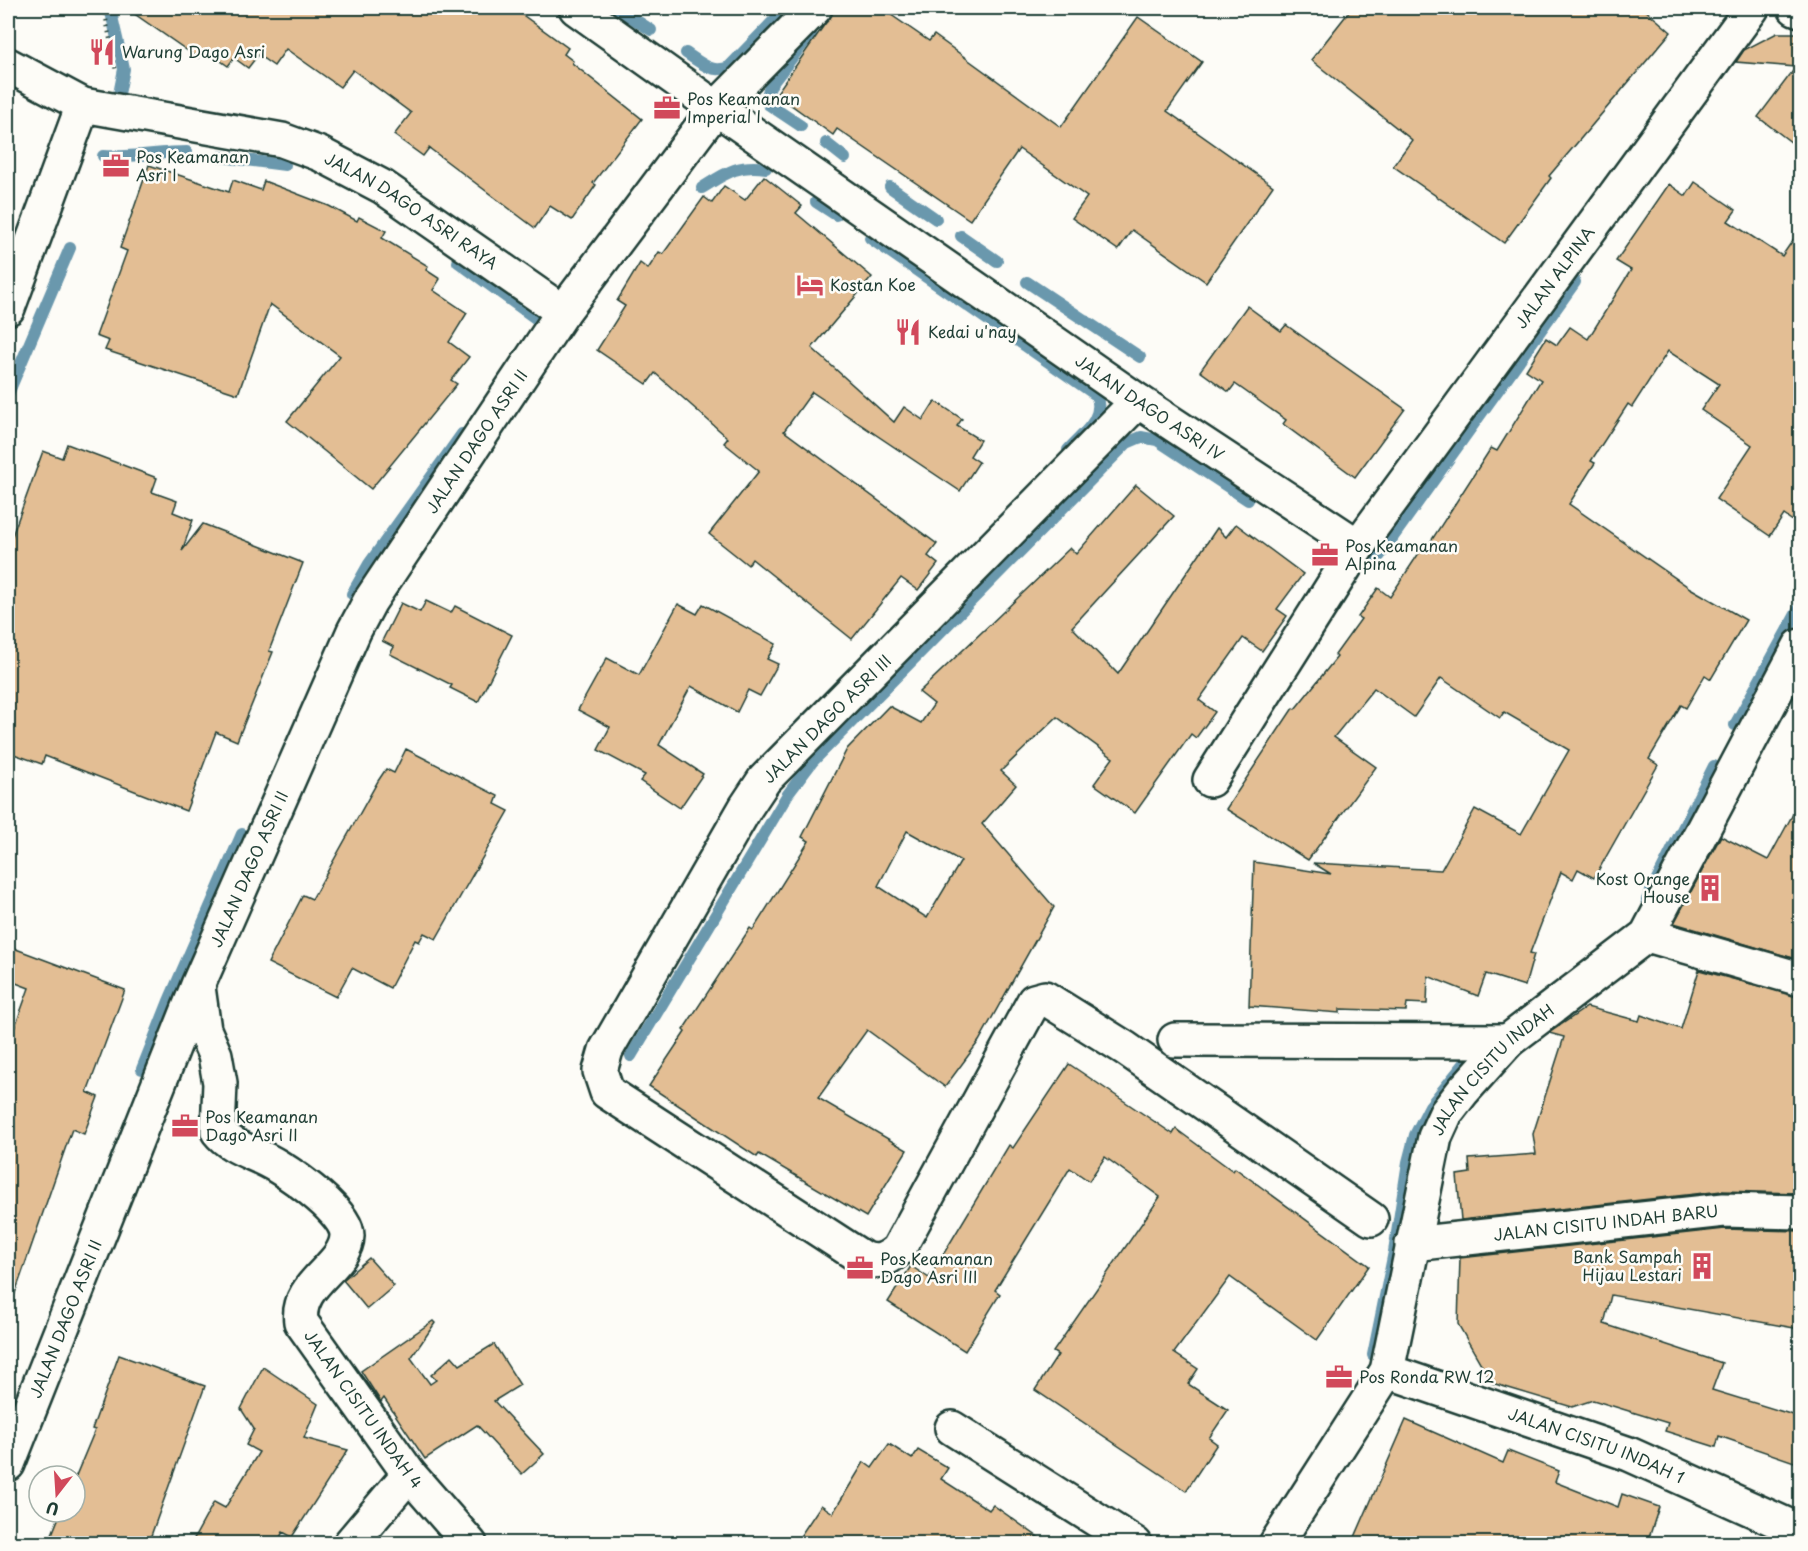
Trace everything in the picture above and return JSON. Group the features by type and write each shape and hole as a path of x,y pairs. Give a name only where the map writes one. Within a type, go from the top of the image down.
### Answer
{"street":[{"name":"JALAN DAGO ASRI IV","path":"576,8 1138,401 1358,546"},
{"path":"563,312 716,108 815,8"},
{"name":"JALAN ALPINA","path":"1358,546 1752,8"},
{"path":"1795,8 1800,10"},
{"name":"JALAN DAGO ASRI RAYA","path":"8,65 83,105 282,140 320,154 383,187 563,312"},
{"path":"8,308 83,105"},
{"name":"JALAN DAGO ASRI II","path":"8,1464 198,986 354,631 370,601 563,312"},
{"name":"JALAN DAGO ASRI III","path":"1138,401 764,780 746,807 606,1050 600,1071 607,1092 864,1259 876,1262 887,1259 898,1251 1034,1000 1045,998 1125,1048 1371,1219"},
{"path":"1210,780 1358,546"},
{"name":"JALAN CISITU INDAH","path":"1276,1544 1387,1371 1435,1137 1446,1113 1508,1041 1647,935 1800,646"},
{"path":"1647,935 1800,979"},
{"name":"JALAN CISITU INDAH 4","path":"198,986 204,1030 215,1055 220,1083 218,1131 227,1143 248,1150 277,1165 328,1204 346,1226 347,1238 343,1249 301,1301 301,1322 408,1474 470,1544"},
{"path":"1175,1040 1508,1041"},
{"name":"JALAN CISITU INDAH BARU","path":"1412,1244 1724,1210 1800,1212"},
{"name":"JALAN CISITU INDAH 1","path":"1387,1371 1629,1454 1800,1531"},
{"path":"952,1428 1135,1544"},
{"path":"350,1544 408,1474"}],"path":[{"path":"104,8 118,72"}],"building":[{"path":"126,8 513,8 568,48 564,54 573,61 572,63 642,119 593,183 596,185 572,220 550,206 535,228 429,148 423,156 394,135 411,113 353,70 340,87 286,49 274,66 258,55 248,68 234,58 228,66 205,50 198,58"},
{"path":"836,8 881,8 929,41 934,35 1061,127 1138,17 1202,62 1167,111 1273,186 1206,282 1132,230 1118,250 1072,218 1087,197 1019,149 970,220 837,129 833,135 776,94"},
{"path":"1352,8 1643,8 1671,32 1549,176 1551,178 1504,243 1393,166 1412,140 1311,60"},
{"path":"1777,33 1800,33 1800,149 1758,117 1796,67 1736,62 1744,50"},
{"path":"149,165 229,192 233,180 261,190 264,181 329,206 357,221 359,217 386,231 382,238 428,266 426,270 440,279 433,290 467,313 449,342 469,357 451,380 457,384 371,489 287,421 340,356 270,304 238,394 105,350 109,341 96,336 127,251 120,248"},
{"path":"764,176 802,206 796,213 872,277 812,348 894,422 904,407 923,420 935,401 962,419 957,426 980,440 970,456 979,462 960,491 812,392 784,431 937,544 928,556 938,564 918,590 901,578 852,639 752,559 748,565 709,534 759,471 724,443 728,438 655,373 647,384 597,350 625,306 617,301 640,263 648,269 659,252 663,254 704,197 712,203 724,186 745,200"},
{"path":"1695,182 1736,210 1728,221 1782,256 1800,230 1800,526 1784,515 1770,536 1716,499 1752,445 1701,410 1719,384 1668,351 1632,407 1628,404 1591,461 1595,463 1569,504 1690,588 1746,620 1711,679 1705,675 1686,708 1681,705 1649,759 1658,765 1594,878 1578,869 1573,879 1561,872 1530,953 1534,954 1525,986 1486,974 1478,996 1428,976 1427,1004 1407,1003 1406,1011 1340,1009 1340,1013 1249,1006 1254,862 1331,874 1313,863 1441,870 1475,809 1521,834 1569,750 1504,712 1500,718 1441,678 1414,717 1374,688 1334,737 1376,767 1308,860 1226,809 1293,708 1295,709 1337,657 1335,655 1361,619 1358,617 1378,588 1390,597 1421,550 1424,552 1491,448 1497,451 1541,380 1526,370 1546,338 1557,345 1570,327 1588,339 1631,270 1616,261 1669,184 1686,196"},
{"path":"1247,306 1281,331 1286,325 1405,409 1355,477 1283,424 1286,420 1235,384 1229,392 1200,371"},
{"path":"67,444 157,478 152,492 177,501 173,512 193,520 182,551 203,524 303,563 269,651 273,652 237,741 216,732 186,811 45,756 42,764 8,752 8,547 43,451 62,458"},
{"path":"1136,485 1174,516 1072,627 1118,674 1217,528 1226,537 1236,524 1303,574 1277,609 1287,616 1262,651 1243,638 1199,700 1215,712 1196,738 1191,734 1135,813 1094,784 1113,758 1057,717 1001,771 1016,785 982,824 1054,907 979,1041 945,1087 867,1030 818,1098 907,1150 866,1217 759,1154 757,1157 649,1086 685,1032 683,1030 750,928 753,930 809,841 802,837 847,749 889,706 921,723 934,704 919,692 1070,548 1076,554","holes":["907,831 961,861 927,918 878,886"]},
{"path":"426,601 451,613 455,606 512,635 478,702 450,688 452,685 390,654 394,647 382,641 401,603 420,612"},
{"path":"678,604 697,614 703,604 776,644 767,659 778,664 760,696 748,690 737,712 691,686 659,745 703,774 680,808 640,781 645,775 598,750 610,727 578,710 607,658 639,675"},
{"path":"406,749 498,796 495,804 509,811 436,939 424,933 419,942 415,940 390,988 352,968 336,997 268,963 303,895 312,899 378,781 386,769 394,773"},
{"path":"1800,801 1800,960 1674,923 1721,836 1768,860"},
{"path":"8,946 125,990 87,1092 98,1097 84,1134 72,1129 13,1299 8,1298 8,1046 29,988 8,980"},
{"path":"1699,970 1800,997 1800,1193 1722,1191 1461,1220 1457,1175 1470,1173 1469,1159 1536,1154 1533,1134 1564,1037 1549,1033 1587,1007 1639,1021 1641,1015 1681,1029"},
{"path":"1069,1064 1173,1134 1176,1129 1233,1171 1235,1168 1369,1266 1317,1340 1230,1277 1174,1353 1198,1369 1188,1384 1228,1410 1209,1438 1217,1444 1186,1491 1035,1390 1058,1355 1053,1352 1160,1197 1105,1157 1089,1181 1070,1168 995,1290 1000,1294 965,1351 888,1302 911,1266 929,1278 1009,1145 1013,1148"},
{"path":"1725,1229 1800,1231 1800,1329 1611,1295 1604,1324 1722,1363 1712,1390 1800,1417 1800,1464 1719,1436 1716,1447 1665,1431 1668,1423 1593,1400 1572,1407 1492,1383 1458,1324 1460,1258"},
{"path":"369,1258 394,1286 367,1309 343,1280"},
{"path":"433,1321 435,1323 411,1358 430,1384 436,1380 431,1375 452,1356 460,1365 494,1344 520,1385 494,1401 544,1454 522,1474 477,1425 425,1459 384,1398 381,1402 361,1371"},
{"path":"119,1355 205,1386 148,1544 48,1544 56,1524 87,1524 87,1464 81,1464 95,1430 92,1429"},
{"path":"263,1367 318,1404 304,1438 348,1450 292,1537 283,1532 276,1544 191,1544 214,1502 225,1508 259,1452 246,1445 254,1429 241,1409"},
{"path":"1406,1420 1503,1463 1508,1451 1559,1471 1555,1482 1618,1507 1622,1494 1659,1507 1647,1544 1352,1544"},
{"path":"889,1444 912,1459 918,1450 948,1468 941,1479 989,1510 993,1505 1048,1544 795,1544 821,1505 833,1513 864,1462 872,1468"}],"waterway":[{"path":"110,8 124,69 119,94"},
{"path":"617,8 651,30"},
{"path":"686,53 712,68 729,67 786,8"},
{"path":"801,126 768,104 767,96 770,86 811,33"},
{"path":"826,143 845,158"},
{"path":"103,156 187,152"},
{"path":"221,157 285,165"},
{"path":"702,188 732,171 747,167 766,168"},
{"path":"890,187 936,219"},
{"path":"816,202 836,215"},
{"path":"961,236 997,261"},
{"path":"870,238 1096,395 1098,411 1095,418 1086,432 1068,450"},
{"path":"8,394 70,248"},
{"path":"458,262 542,323 536,331"},
{"path":"1027,282 1140,357"},
{"path":"1378,558 1575,282"},
{"path":"352,594 369,564 462,434"},
{"path":"631,1056 788,794 813,761 1127,443 1141,437 1157,440 1248,500"},
{"path":"1735,725 1800,607"},
{"path":"1647,900 1714,766"},
{"path":"142,1069 242,834"},
{"path":"1373,1355 1394,1252 1408,1162 1415,1135 1430,1106 1473,1053"},
{"path":"8,1407 11,1398"}],"place":[{"name":"Warung Dago Asri","path":"102,52"},
{"name":"Pos Keamanan Imperial I","path":"667,108"},
{"name":"Pos Keamanan Asri I","path":"116,166"},
{"name":"Kostan Koe","path":"810,285"},
{"name":"Kedai u'nay","path":"908,332"},
{"name":"Pos Keamanan Alpina","path":"1325,555"},
{"name":"Kost Orange House","path":"1710,888"},
{"name":"Pos Keamanan Dago Asri II","path":"185,1126"},
{"name":"Bank Sampah Hijau Lestari","path":"1702,1266"},
{"name":"Pos Keamanan Dago Asri III","path":"860,1268"},
{"name":"Pos Ronda RW 12","path":"1339,1377"}]}
